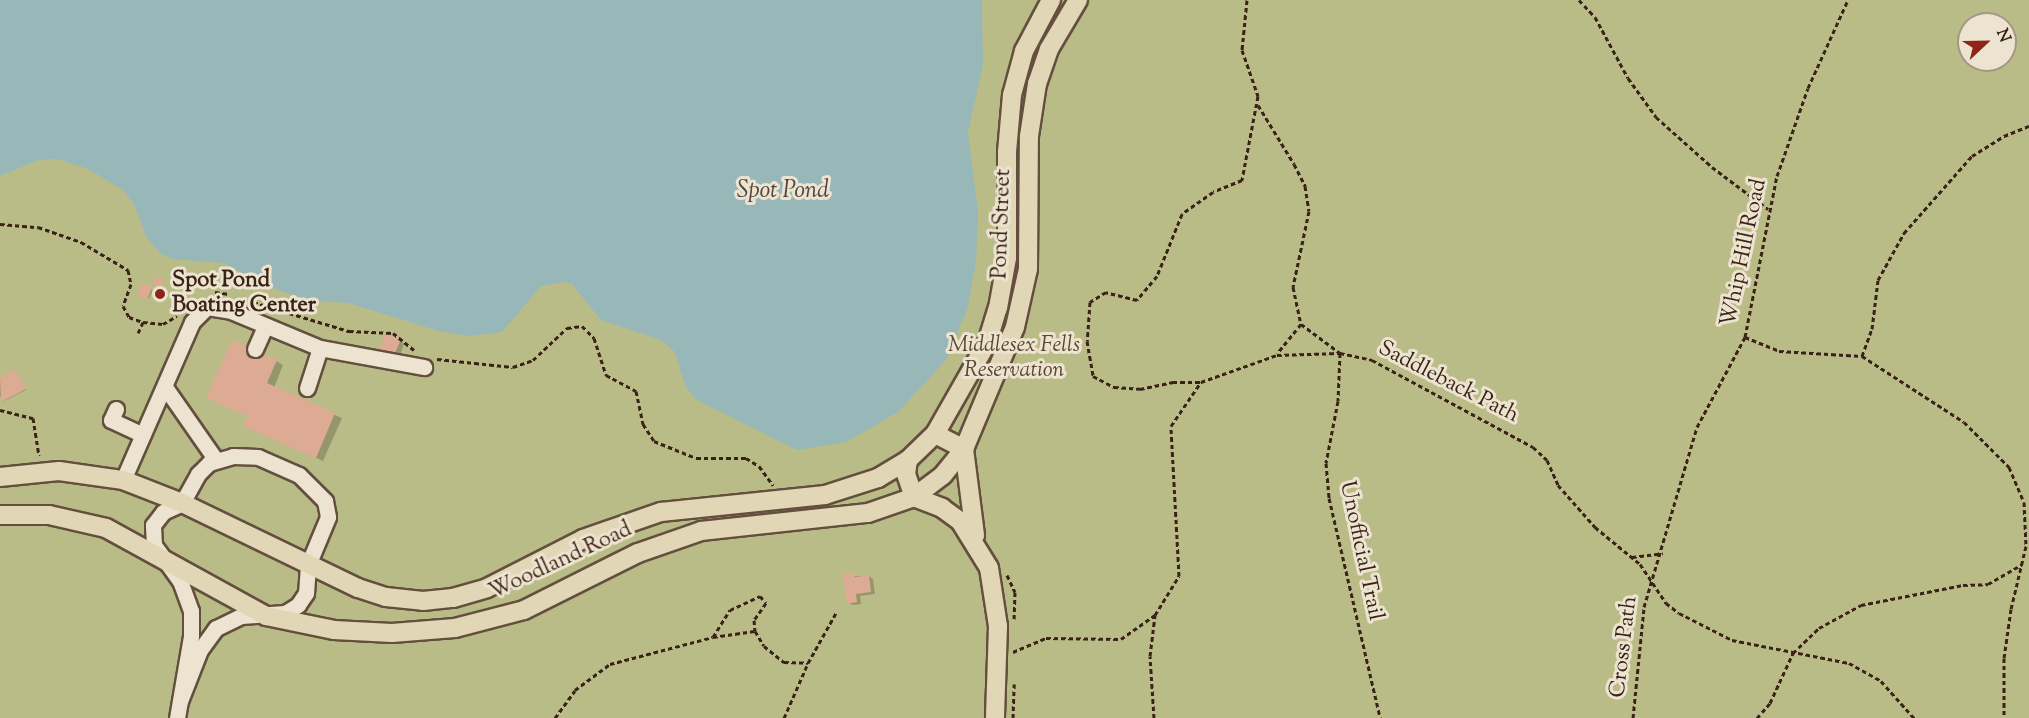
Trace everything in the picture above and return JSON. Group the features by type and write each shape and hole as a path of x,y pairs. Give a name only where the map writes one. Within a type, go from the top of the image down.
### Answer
{"main road":[{"name":"Pond Street","path":"908,460 935,434 971,376 998,308 1009,239 1007,152 1012,95 1024,51 1051,0"},
{"name":"Pond Street","path":"994,718 999,676 995,599 989,568 977,543 967,498 964,449 1010,342 1022,304 1030,241 1028,165 1035,94 1049,49 1078,0"},
{"path":"935,434 964,449"},
{"name":"Woodland Road","path":"0,515 49,515 90,523 130,538 209,587 266,616 315,627 362,632 438,630 477,624 524,610 638,553 677,538 739,524 868,513 914,496 943,475 964,449"},
{"path":"908,460 906,474 914,496"},
{"name":"Woodland Road","path":"0,477 42,471 91,473 123,480 182,503 308,565 375,594 408,600 445,599 487,588 583,539 641,518 704,505 847,490 908,460"},
{"name":"Pond Street","path":"914,496 956,517 977,543"}],"street":[{"path":"123,480 192,322 202,309 218,307 321,348 424,359"},
{"path":"255,349 266,327"},
{"path":"307,388 321,348"},
{"path":"165,387 216,460"},
{"path":"117,409 111,420 143,435"},
{"path":"177,718 191,611 185,589 153,543 153,525 163,512 182,503 198,474 216,460 258,457 299,475 317,490 325,501 328,518 308,565 308,588 302,602 285,614 235,618 212,633 196,658 180,702"}],"path":[{"path":"1246,0 1242,50 1257,90 1258,105 1305,186 1308,228 1293,287 1301,324 1340,353"},
{"path":"1579,0 1595,17 1628,78 1656,117 1712,167 1769,209"},
{"name":"Whip Hill Road","path":"1652,580 1663,553 1697,427 1745,337 1769,209 1808,88 1848,0"},
{"name":"Saddleback Path","path":"1258,105 1242,180 1213,192 1182,214 1157,276 1137,300 1106,292 1090,302 1087,341 1093,376 1114,387 1140,389 1173,382 1201,382 1276,355 1340,353 1372,360 1533,447 1547,460 1558,486 1594,527 1631,557 1652,580 1666,603 1732,640 1849,663 1881,681 1914,718"},
{"path":"1862,356 1872,329 1878,280 1904,233 1972,156 2004,136 2029,126"},
{"path":"0,224 38,227 107,254 128,270 131,284 123,306 125,312 142,322 163,324 181,312"},
{"path":"209,292 233,295"},
{"path":"242,298 349,331 393,333 424,359 461,364 513,367 533,360 567,327 582,326 594,338 606,375 636,391 644,424 654,441 696,458 746,458 771,481 777,499"},
{"path":"138,333 142,322"},
{"path":"1276,355 1301,324"},
{"path":"1745,337 1779,351 1862,356 1964,422 2000,455 2018,484 2024,502 2027,546 2010,609 2004,658 2004,718"},
{"name":"Unofficial Trail","path":"1340,353 1338,401 1326,463 1329,498 1380,718"},
{"path":"1013,652 1046,638 1121,639 1155,615 1179,576 1171,426 1201,382"},
{"path":"0,410 33,418 42,471"},
{"path":"1631,557 1663,553"},
{"path":"1756,718 1770,703 1792,652 1819,628 1861,605 1963,585 1988,584 2023,563"},
{"name":"Cross Path","path":"1633,718 1644,607 1652,580"},
{"path":"713,637 730,610 760,596 766,603 754,620 755,631 764,646 784,662 808,663"},
{"path":"784,718 808,663 836,613"},
{"path":"1154,718 1150,656 1155,615"},
{"path":"555,718 560,716 575,690 610,664 713,637 755,631"}],"green space":[{"name":"Middlesex Fells Reservation","path":"0,0 2029,0 2029,718 0,718"}],"water":[{"name":"Spot Pond","path":"0,0 982,0 983,65 968,132 978,211 976,262 967,310 946,360 898,412 846,442 797,450 695,399 685,385 675,352 661,340 601,320 572,284 564,282 541,286 502,332 469,336 439,331 348,303 315,301 280,291 223,263 173,259 161,254 146,237 135,206 123,190 88,169 58,159 39,160 0,176"}],"building":[{"path":"156,277 164,279 160,288 153,285"},
{"path":"142,283 152,287 147,299 137,295"},
{"path":"386,333 401,339 394,355 380,349"},
{"path":"232,340 277,360 267,383 335,413 316,458 243,426 248,416 206,398"},
{"path":"15,369 26,389 1,402 0,377"},
{"path":"854,573 855,577 869,575 871,592 856,594 857,602 847,604 843,574"}],"place":[{"name":"Spot Pond Boating Center","path":"160,294"}]}
